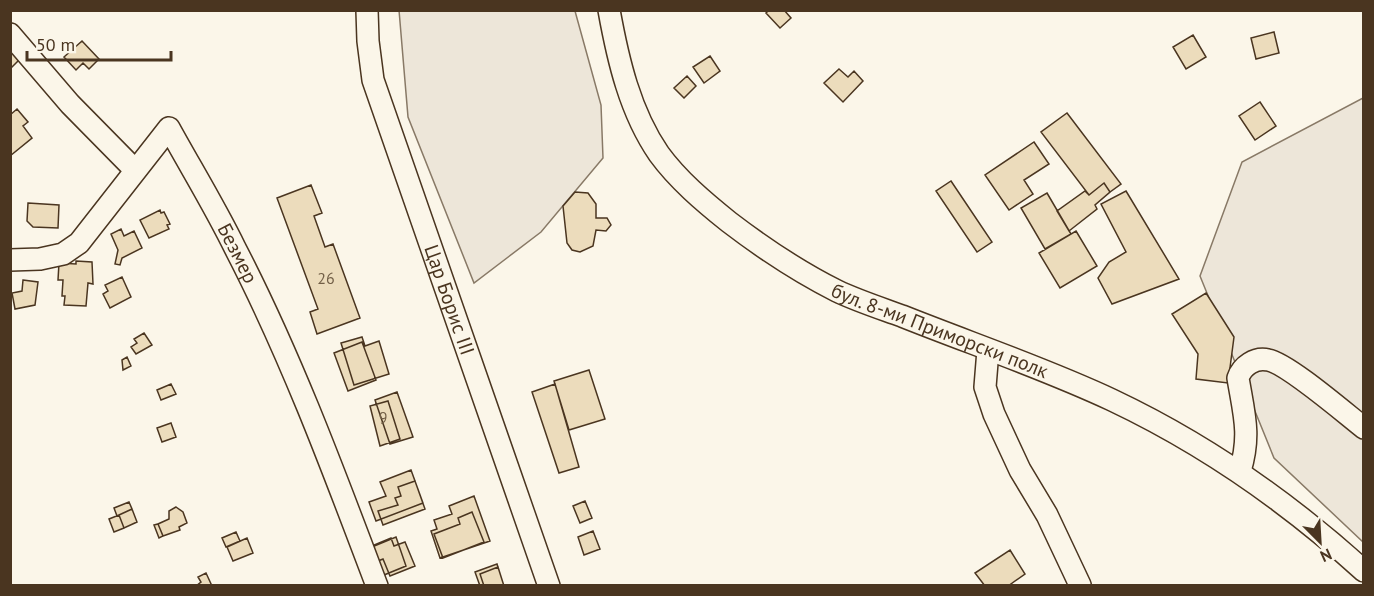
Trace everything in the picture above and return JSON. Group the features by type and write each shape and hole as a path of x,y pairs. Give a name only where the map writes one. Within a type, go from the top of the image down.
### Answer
{"street":[{"name":"Цар Борис III","path":"367,10 373,80 549,585"},
{"name":"бул. 8-ми Приморски полк","path":"609,10 616,51 626,84 639,117 659,153 693,192 741,232 780,259 838,291 1037,368 1112,400 1181,435 1240,471 1323,534 1364,571"},
{"path":"10,34 70,104 135,170"},
{"name":"Безмер","path":"10,260 40,259 63,254 79,243 169,128 235,247 262,304 330,461 377,585"},
{"path":"988,350 985,387 994,414 1020,470 1047,515 1080,585"},
{"path":"1240,471 1244,458 1247,425 1238,378 1245,366 1255,361 1267,360 1279,364 1364,428"}],"shaded area":[{"path":"399,10 575,11 601,105 603,158 541,232 474,283 408,117"},
{"path":"1363,98 1363,542 1274,458 1200,276 1242,162"}],"building":[{"path":"769,10 784,10 791,18 780,28 766,13"},
{"path":"1274,32 1279,53 1256,59 1251,38"},
{"path":"1193,35 1206,57 1186,69 1173,47"},
{"path":"82,41 99,59 89,69 83,63 76,70 64,57"},
{"path":"10,43 24,55 10,69"},
{"path":"710,56 720,71 704,83 693,67"},
{"path":"839,69 848,77 854,71 863,81 843,102 824,83"},
{"path":"687,76 696,86 684,98 674,88"},
{"path":"1260,102 1276,126 1255,140 1239,116"},
{"path":"17,109 28,122 23,126 32,138 10,156 10,115"},
{"path":"1067,113 1121,184 1110,192 1104,183 1089,195 1041,132"},
{"path":"1034,142 1049,164 1024,180 1033,194 1009,210 985,175"},
{"path":"951,181 992,242 977,252 936,191"},
{"path":"1104,183 1110,192 1095,205 1097,209 1069,231 1057,211 1085,191 1089,195"},
{"path":"311,185 322,213 314,216 325,247 333,244 360,318 317,334 310,312 318,309 277,198"},
{"path":"1126,191 1179,279 1112,304 1098,278 1109,262 1126,252 1101,204"},
{"path":"575,192 588,193 596,204 596,218 607,218 611,225 606,231 596,230 593,246 580,252 572,250 567,243 563,206"},
{"path":"1047,193 1071,234 1045,249 1021,208"},
{"path":"28,203 59,205 58,228 33,227 27,221"},
{"path":"160,210 161,213 164,212 170,224 167,225 169,229 149,238 140,220"},
{"path":"121,229 124,236 134,231 142,248 122,258 120,265 115,264 118,250 111,234"},
{"path":"1076,231 1097,266 1060,288 1039,253"},
{"path":"76,261 92,262 93,284 88,283 86,306 64,305 63,280 58,280 59,263 76,264"},
{"path":"122,277 131,297 110,308 103,294 108,291 105,285"},
{"path":"23,280 38,282 35,305 15,309 12,293 22,291"},
{"path":"1206,293 1234,337 1228,383 1196,379 1198,354 1172,314"},
{"path":"144,333 152,345 136,354 131,347 137,343 134,339"},
{"path":"362,337 365,346 379,341 389,374 354,385 341,343"},
{"path":"362,342 376,380 348,391 334,353"},
{"path":"127,357 131,366 123,370 122,360"},
{"path":"589,370 605,419 569,430 554,381"},
{"path":"171,384 176,394 161,400 157,390"},
{"path":"555,384 579,467 559,473 532,392"},
{"path":"397,392 413,437 390,444 375,400"},
{"path":"388,401 400,439 380,446 370,406"},
{"path":"171,423 176,437 162,442 157,428"},
{"path":"411,470 423,503 376,521 369,502 386,496 380,482"},
{"path":"415,481 425,509 383,525 378,511 398,505 395,498 401,496 398,487"},
{"path":"474,496 490,541 440,558 431,531 437,529 434,520 452,514 449,506"},
{"path":"585,501 592,518 580,523 573,506"},
{"path":"129,502 132,509 117,516 114,508"},
{"path":"176,507 183,512 187,523 179,527 180,530 163,536 158,524 169,519 169,511"},
{"path":"132,509 137,522 124,528 119,515"},
{"path":"472,512 484,542 443,558 434,534 460,524 458,518"},
{"path":"119,515 124,528 114,532 109,519"},
{"path":"158,524 163,536 159,538 154,525"},
{"path":"593,531 600,549 584,555 578,537"},
{"path":"236,532 240,541 226,547 222,538"},
{"path":"396,537 406,566 384,575 367,549"},
{"path":"247,538 253,553 233,561 227,547"},
{"path":"391,538 394,546 405,542 415,566 390,576 383,559 378,561 372,546"},
{"path":"1010,550 1025,574 1008,586 985,586 975,573"},
{"path":"497,564 504,586 480,586 475,572"},
{"path":"498,567 504,586 484,586 480,574"},
{"path":"206,573 212,586 196,586 201,582 198,577"}]}
